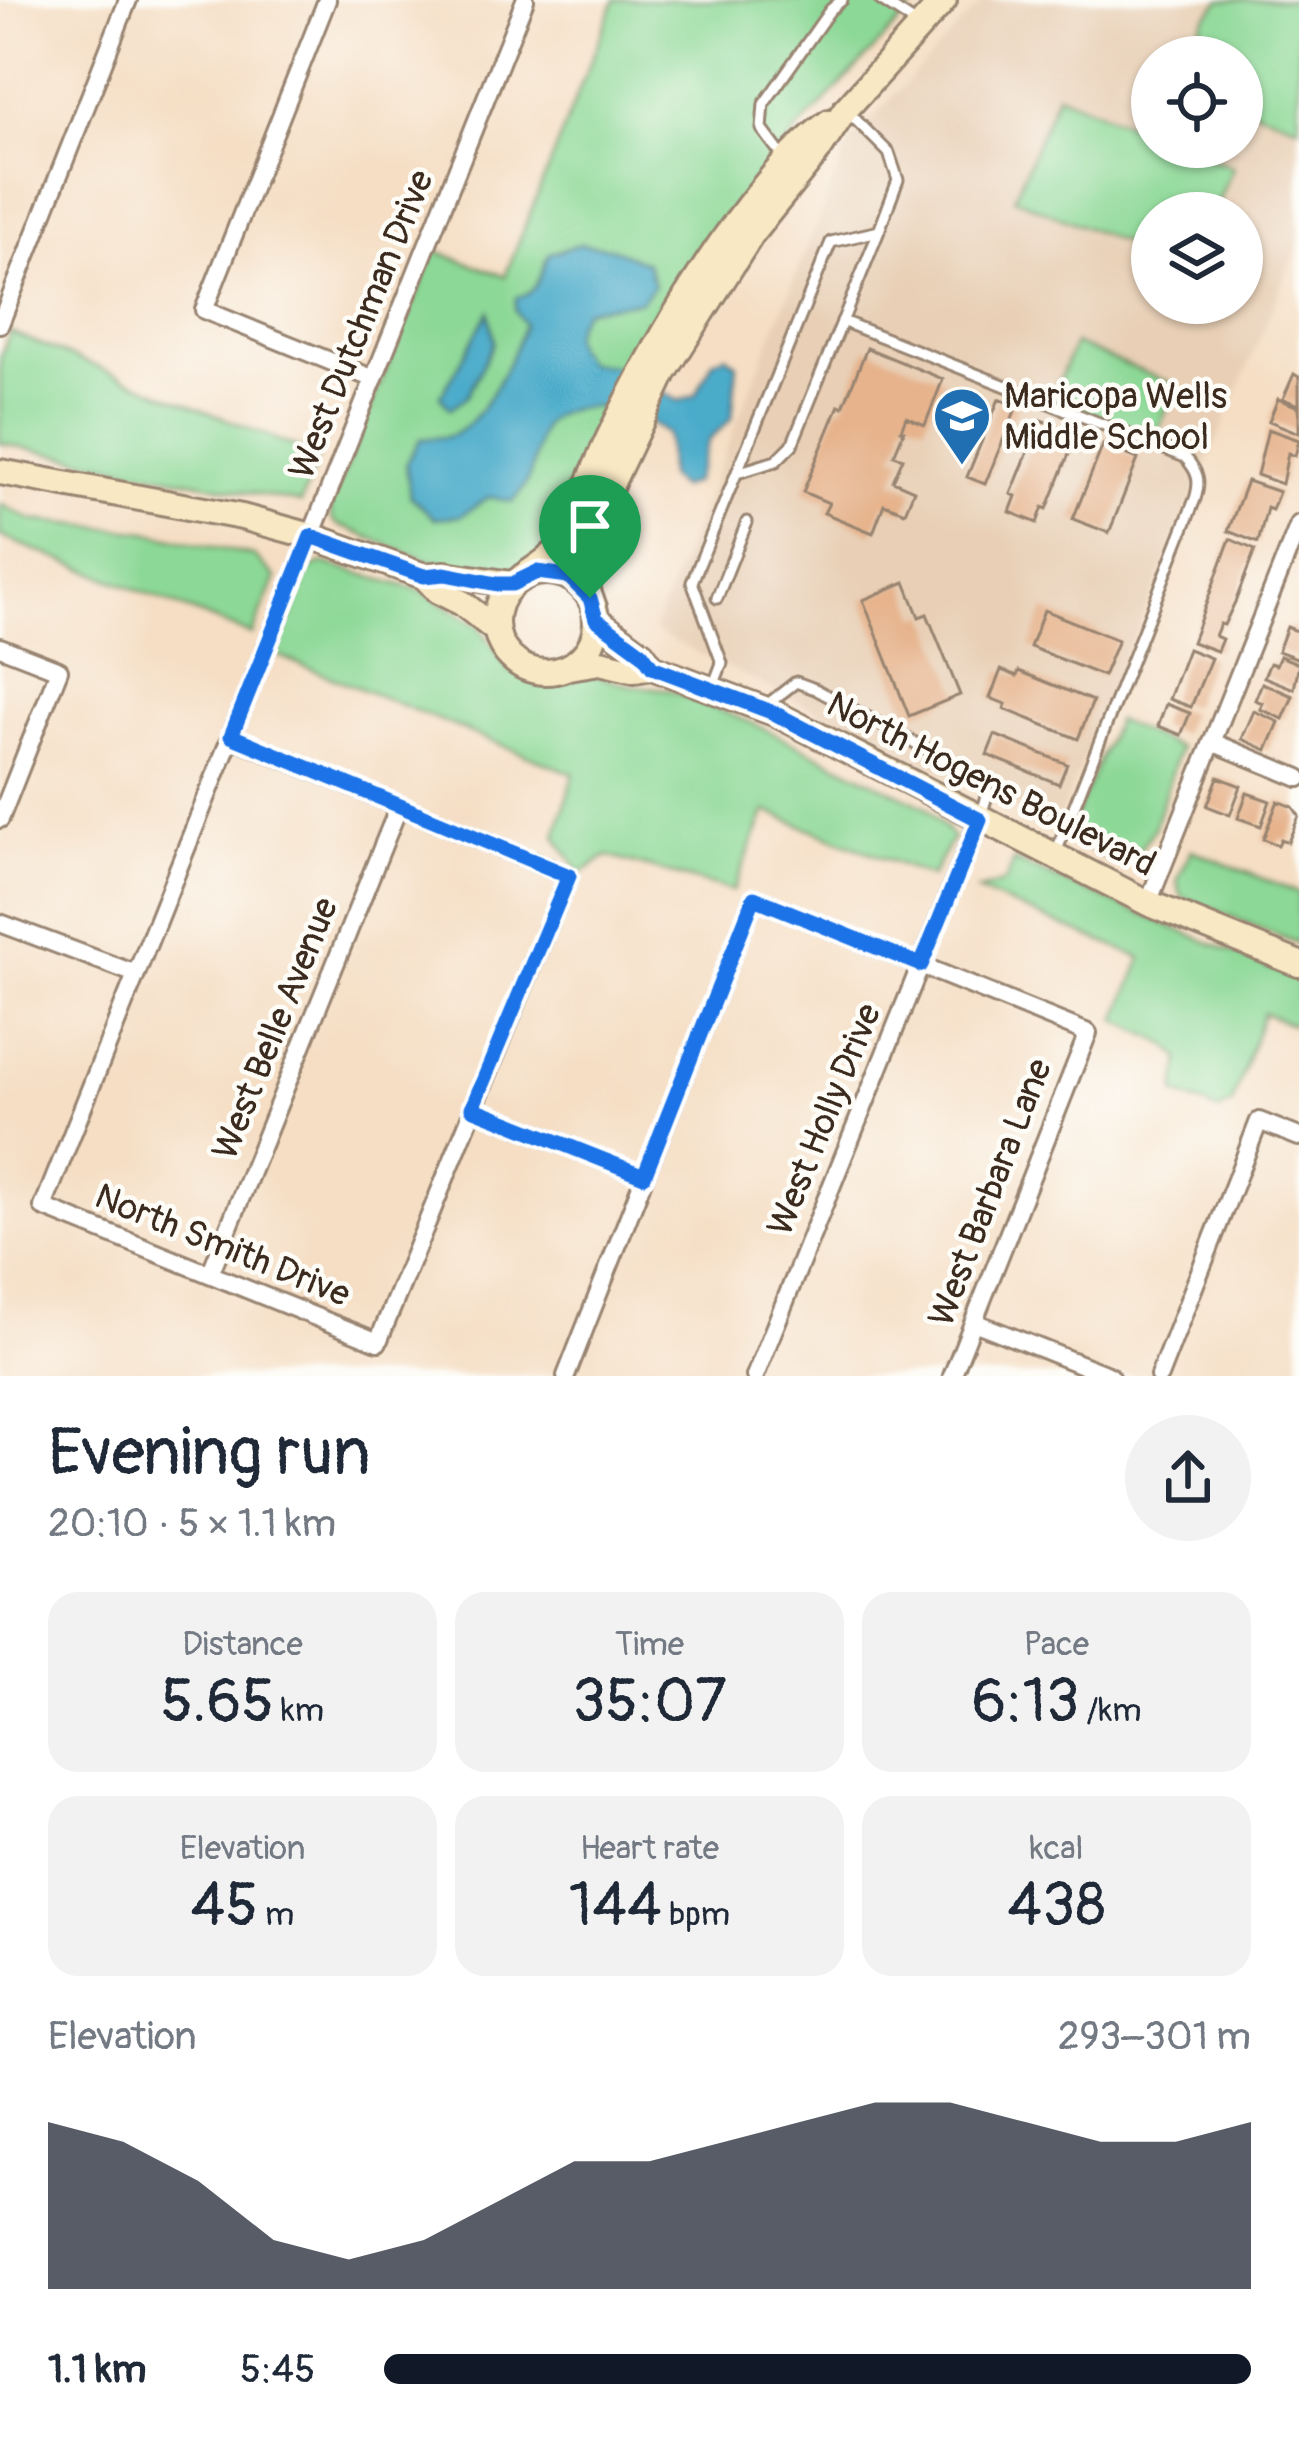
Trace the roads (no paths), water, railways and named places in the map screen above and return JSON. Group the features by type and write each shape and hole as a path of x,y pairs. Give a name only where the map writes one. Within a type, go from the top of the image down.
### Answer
{"street":[{"path":"1,316 128,0"},
{"path":"327,0 204,310 374,379"},
{"name":"West Dutchman Drive","path":"43,1207 525,0"},
{"path":"656,368 845,110 944,0"},
{"path":"496,630 496,613 517,581 566,540 656,368 678,310 731,232 803,141 845,110"},
{"path":"424,576 438,591 496,630 510,658 523,667 554,672 569,667 590,646 593,608 584,572 587,545 625,428"},
{"path":"0,472 242,518 311,536 424,576 517,581 537,572 568,576 593,608"},
{"path":"1148,903 1299,524"},
{"name":"North Hogens Boulevard","path":"593,608 652,667"},
{"path":"0,647 58,670 0,819"},
{"name":"North Hogens Boulevard","path":"569,667 600,662 634,670 652,667 762,708 1148,903 1299,964"},
{"path":"231,736 569,876 472,1108 644,1176"},
{"path":"1212,742 1299,778"},
{"name":"West Belle Avenue","path":"210,1274 399,806"},
{"name":"West Holly Drive","path":"755,1376 980,820"},
{"path":"566,1376 754,898 921,965"},
{"path":"0,923 136,974"},
{"name":"West Barbara Lane","path":"921,965 1088,1033 952,1376"},
{"name":"North Smith Drive","path":"43,1207 378,1342 472,1108"},
{"path":"1159,1376 1258,1121 1299,1137"},
{"path":"974,1322 1110,1376"}],"lane":[{"path":"787,161 762,129 764,104 830,10 842,0"},
{"path":"880,0 920,26"},
{"path":"736,473 776,461 792,445 898,180 889,153 845,110"},
{"path":"712,689 722,663 692,582 832,242 879,231"},
{"path":"842,321 1185,458 1196,470 1200,483 1195,499 1055,857"},
{"path":"717,598 747,522"},
{"path":"762,708 796,682 815,689 982,779 988,793 980,820"}],"water":[{"path":"580,244 611,248 647,263 654,285 641,301 585,309 572,337 587,363 611,365 679,401 696,395 713,361 726,355 737,364 732,418 708,441 694,482 679,488 668,477 667,434 659,428 615,409 570,410 553,416 544,426 525,486 512,502 490,497 460,516 434,518 410,496 406,463 420,439 450,436 474,418 505,370 524,324 515,311 516,298 534,287 550,253"},
{"path":"489,312 494,342 467,396 450,409 440,396"}],"waterway":[{"path":"0,1372 10,1376"}],"place":[{"name":"Maricopa Wells Middle School","path":"962,467"}]}
